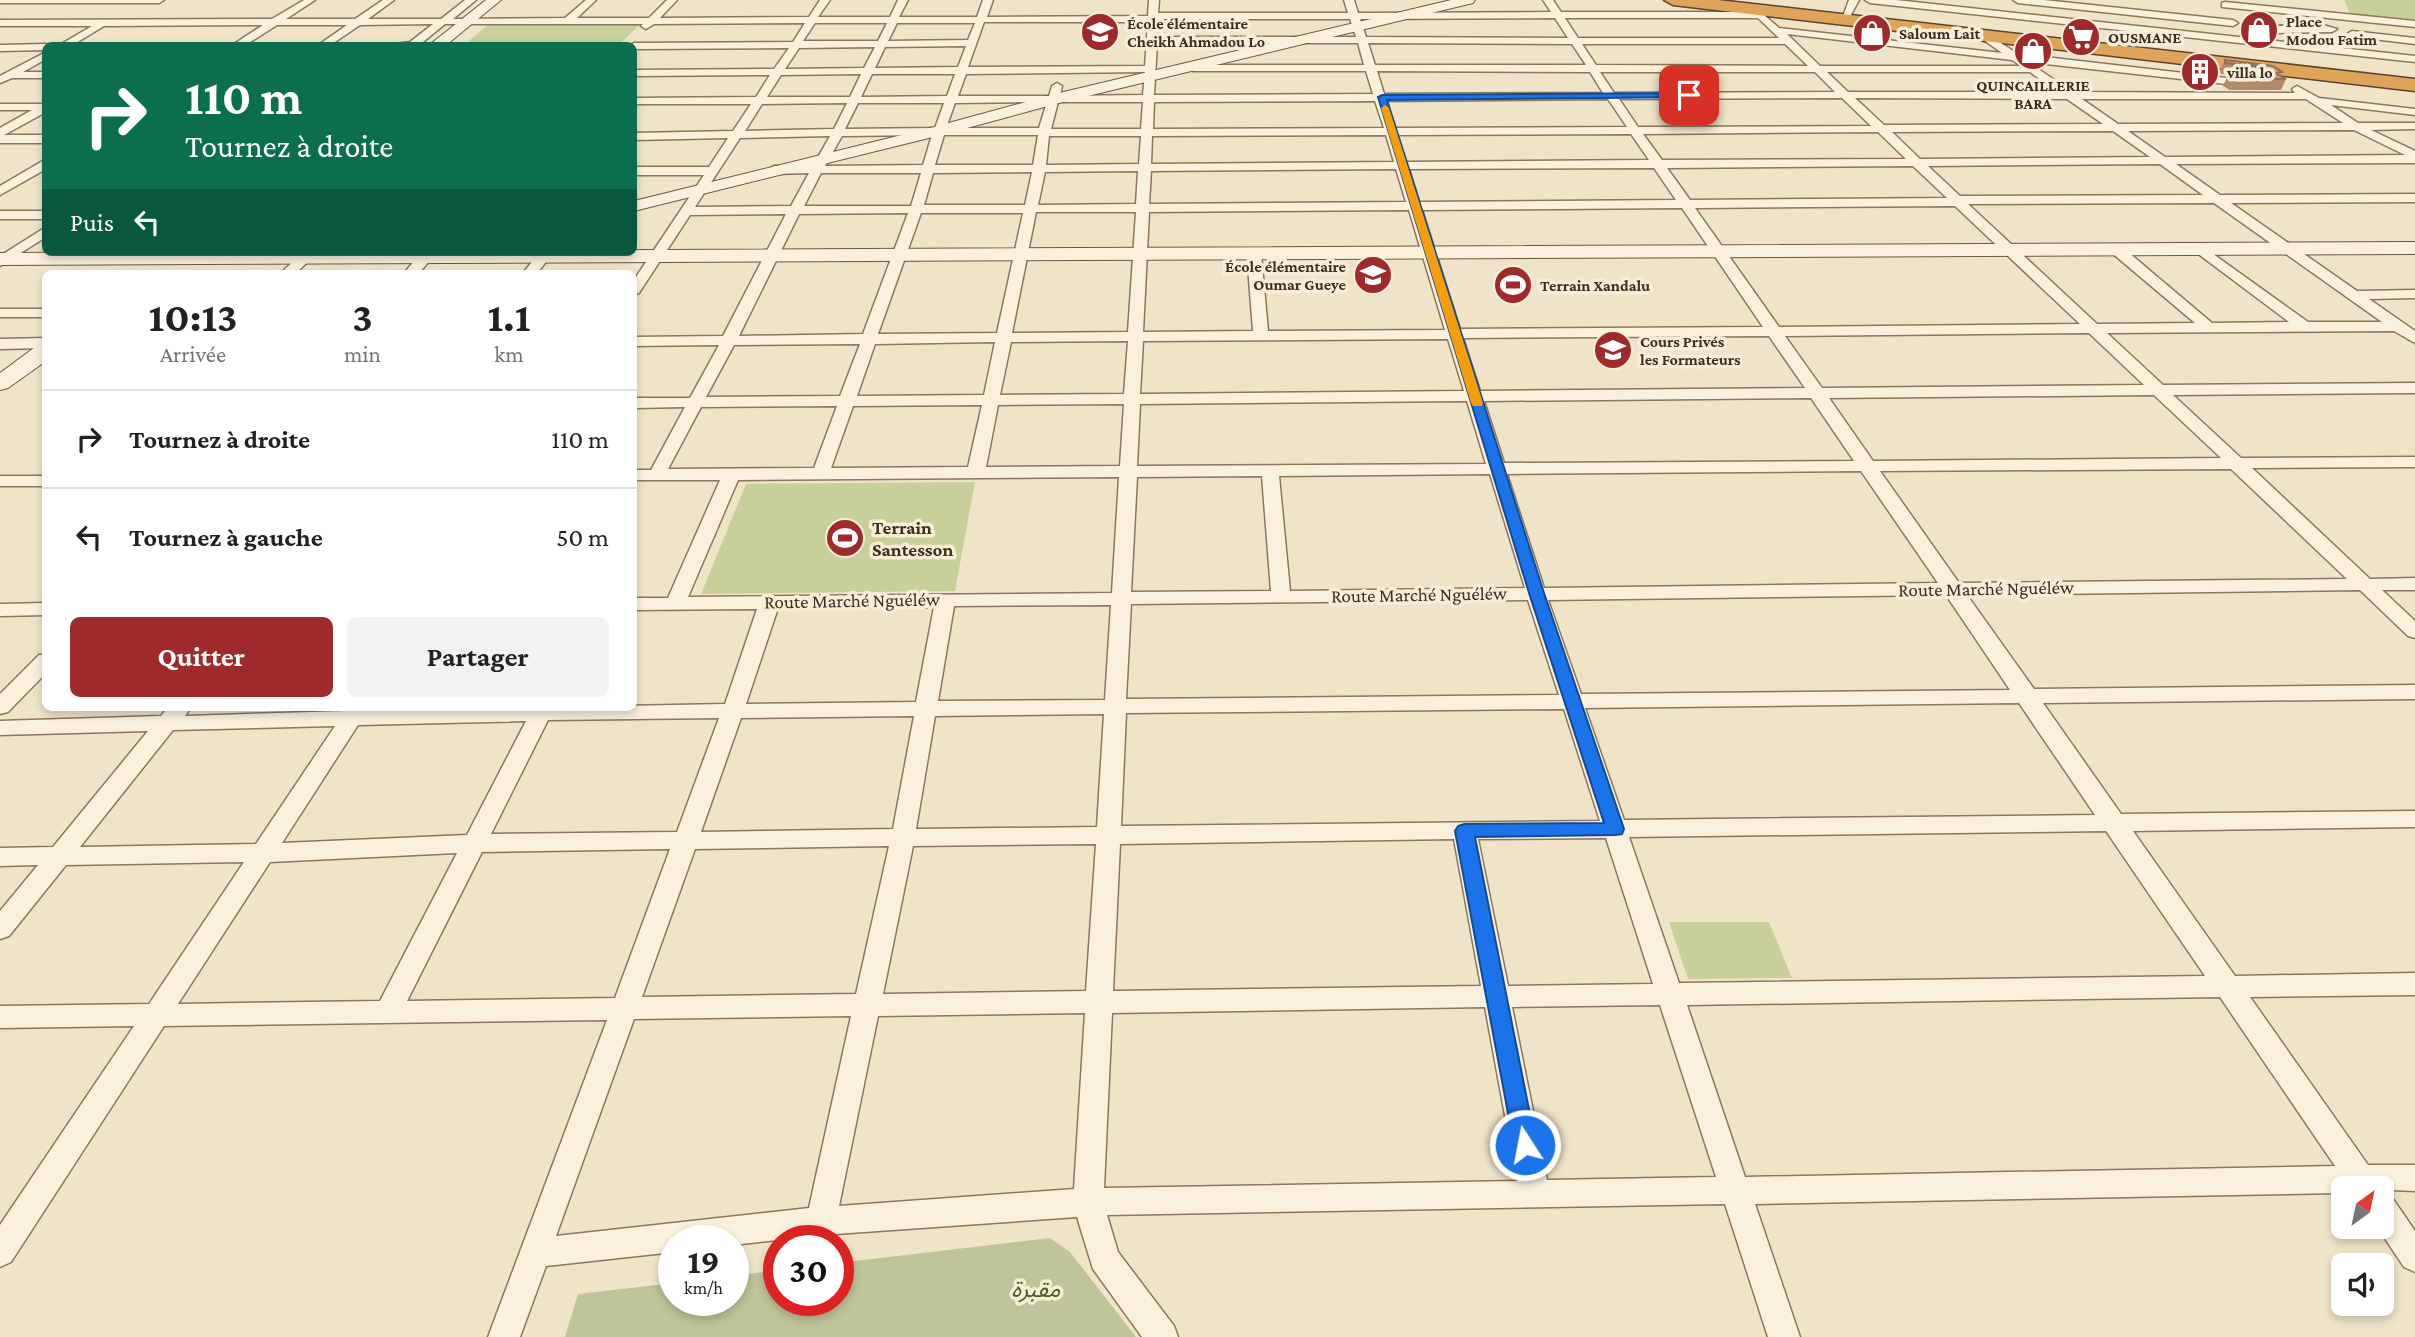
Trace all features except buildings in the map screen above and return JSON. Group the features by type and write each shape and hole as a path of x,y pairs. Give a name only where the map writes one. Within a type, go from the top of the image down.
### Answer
{"highway":[{"path":"1673,0 1707,2 1758,12 2415,85"}],"main road":[{"path":"440,42 494,0"},
{"path":"637,204 774,170 819,165 1055,99 1149,82 1194,68 1468,0"},
{"path":"446,256 539,261 899,256 2415,248"},
{"path":"1,260 165,256 301,261 407,256"},
{"path":"148,270 165,256"},
{"path":"374,270 424,256"},
{"path":"0,383 42,352"}],"street":[{"path":"0,0 159,0"},
{"path":"69,42 152,0"},
{"path":"242,42 310,0"},
{"path":"328,42 388,0"},
{"path":"415,42 471,0"},
{"path":"568,21 591,0"},
{"path":"631,42 672,0"},
{"path":"637,285 825,0"},
{"path":"657,474 729,340 769,257 837,134 903,0"},
{"path":"821,473 916,209 939,131 988,0"},
{"path":"1349,0 1374,69 1536,593 1784,1337"},
{"path":"1844,20 1854,0"},
{"path":"1870,0 2415,59"},
{"path":"2018,0 2059,2 2291,32 2311,27 2415,41"},
{"path":"2129,0 2130,12"},
{"path":"2058,44 2059,2"},
{"path":"2224,3 2415,24"},
{"path":"2224,3 2245,26 2248,41 2260,67 2357,127 2415,158"},
{"path":"2337,4 2362,53"},
{"path":"1552,8 2358,1176"},
{"path":"1408,16 1552,8 1758,12 2415,632"},
{"path":"688,77 742,10"},
{"path":"0,23 894,20 1153,12 1573,41 1781,35 2015,57 2295,88"},
{"path":"1153,12 1088,1202 1104,1259 1162,1337"},
{"path":"1985,36 2415,338"},
{"path":"1152,40 1307,40"},
{"path":"637,100 688,77 797,44 973,43"},
{"path":"0,48 42,47"},
{"path":"637,48 688,77 758,100 1055,99"},
{"path":"3,77 42,57"},
{"path":"1194,68 2032,69"},
{"path":"637,73 688,77 777,72 1060,70 1149,82 1382,97 2068,95 2311,99 2415,112"},
{"path":"976,472 1039,169 1044,132 1055,99 1060,70"},
{"path":"3,77 42,75"},
{"path":"0,107 42,107"},
{"path":"0,133 42,109"},
{"path":"639,136 939,131 1146,133 2415,126"},
{"path":"0,139 42,139"},
{"path":"819,165 928,170 2415,158"},
{"path":"0,191 42,165"},
{"path":"637,171 712,171"},
{"path":"0,175 42,175"},
{"path":"686,211 2415,198"},
{"path":"0,215 42,215"},
{"path":"1,260 42,234"},
{"path":"2117,250 2208,327"},
{"path":"2202,250 2303,326"},
{"path":"1254,254 1261,335"},
{"path":"414,270 427,256"},
{"path":"2353,295 2415,295"},
{"path":"0,313 42,313"},
{"path":"637,341 2397,326"},
{"path":"0,344 42,343"},
{"path":"637,402 2415,388"},
{"path":"637,475 2415,462"},
{"path":"1270,470 1281,595"},
{"path":"676,603 732,473"},
{"path":"0,481 42,481"},
{"name":"Route Marché Nguéléw","path":"637,604 2415,584"},
{"path":"821,1220 903,838 945,599"},
{"path":"504,1337 733,711 770,601"},
{"path":"0,610 42,609"},
{"path":"0,707 42,664"},
{"path":"637,710 2415,692"},
{"path":"0,727 174,715 480,711"},
{"path":"388,1012 542,711"},
{"path":"5,1237 156,1015 355,713"},
{"path":"0,929 174,715"},
{"path":"0,857 264,853 475,843 2415,819"},
{"path":"1464,831 1535,1194"},
{"path":"0,1017 2415,984"},
{"path":"2394,1180 2415,1178"},
{"path":"534,1253 821,1220 1088,1202 1736,1190 2331,1184"},
{"path":"2394,1226 2415,1257"}],"green space":[{"path":"2344,0 2415,0 2415,23 2351,16"},
{"path":"489,24 640,24 622,42 468,42"},
{"name":"Terrain Santesson","path":"975,482 955,591 701,594 746,484"},
{"path":"1669,922 1769,922 1792,978 1688,979"},
{"name":"مقبرة","path":"1050,1238 1070,1252 1136,1337 565,1337 578,1294 658,1285 658,1316 749,1316 749,1274 763,1272 763,1316 854,1316 854,1261"}],"slow traffic":[{"path":"1385,108 1477,403"}],"place":[{"name":"Place Modou Fatim","path":"2259,30"},
{"name":"École élémentaire Cheikh Ahmadou Lo","path":"1100,32"},
{"name":"Saloum Lait","path":"1872,33"},
{"name":"OUSMANE","path":"2081,37"},
{"name":"QUINCAILLERIE BARA","path":"2033,51"},
{"name":"villa lo","path":"2200,72"},
{"name":"École élémentaire Oumar Gueye","path":"1373,275"},
{"name":"Terrain Xandalu","path":"1513,285"},
{"name":"Cours Privés les Formateurs","path":"1613,350"},
{"name":"Terrain Santesson","path":"845,538"}],"route":[{"path":"1525,1145 1464,831 1615,829 1536,593 1382,97 1689,95"}]}
